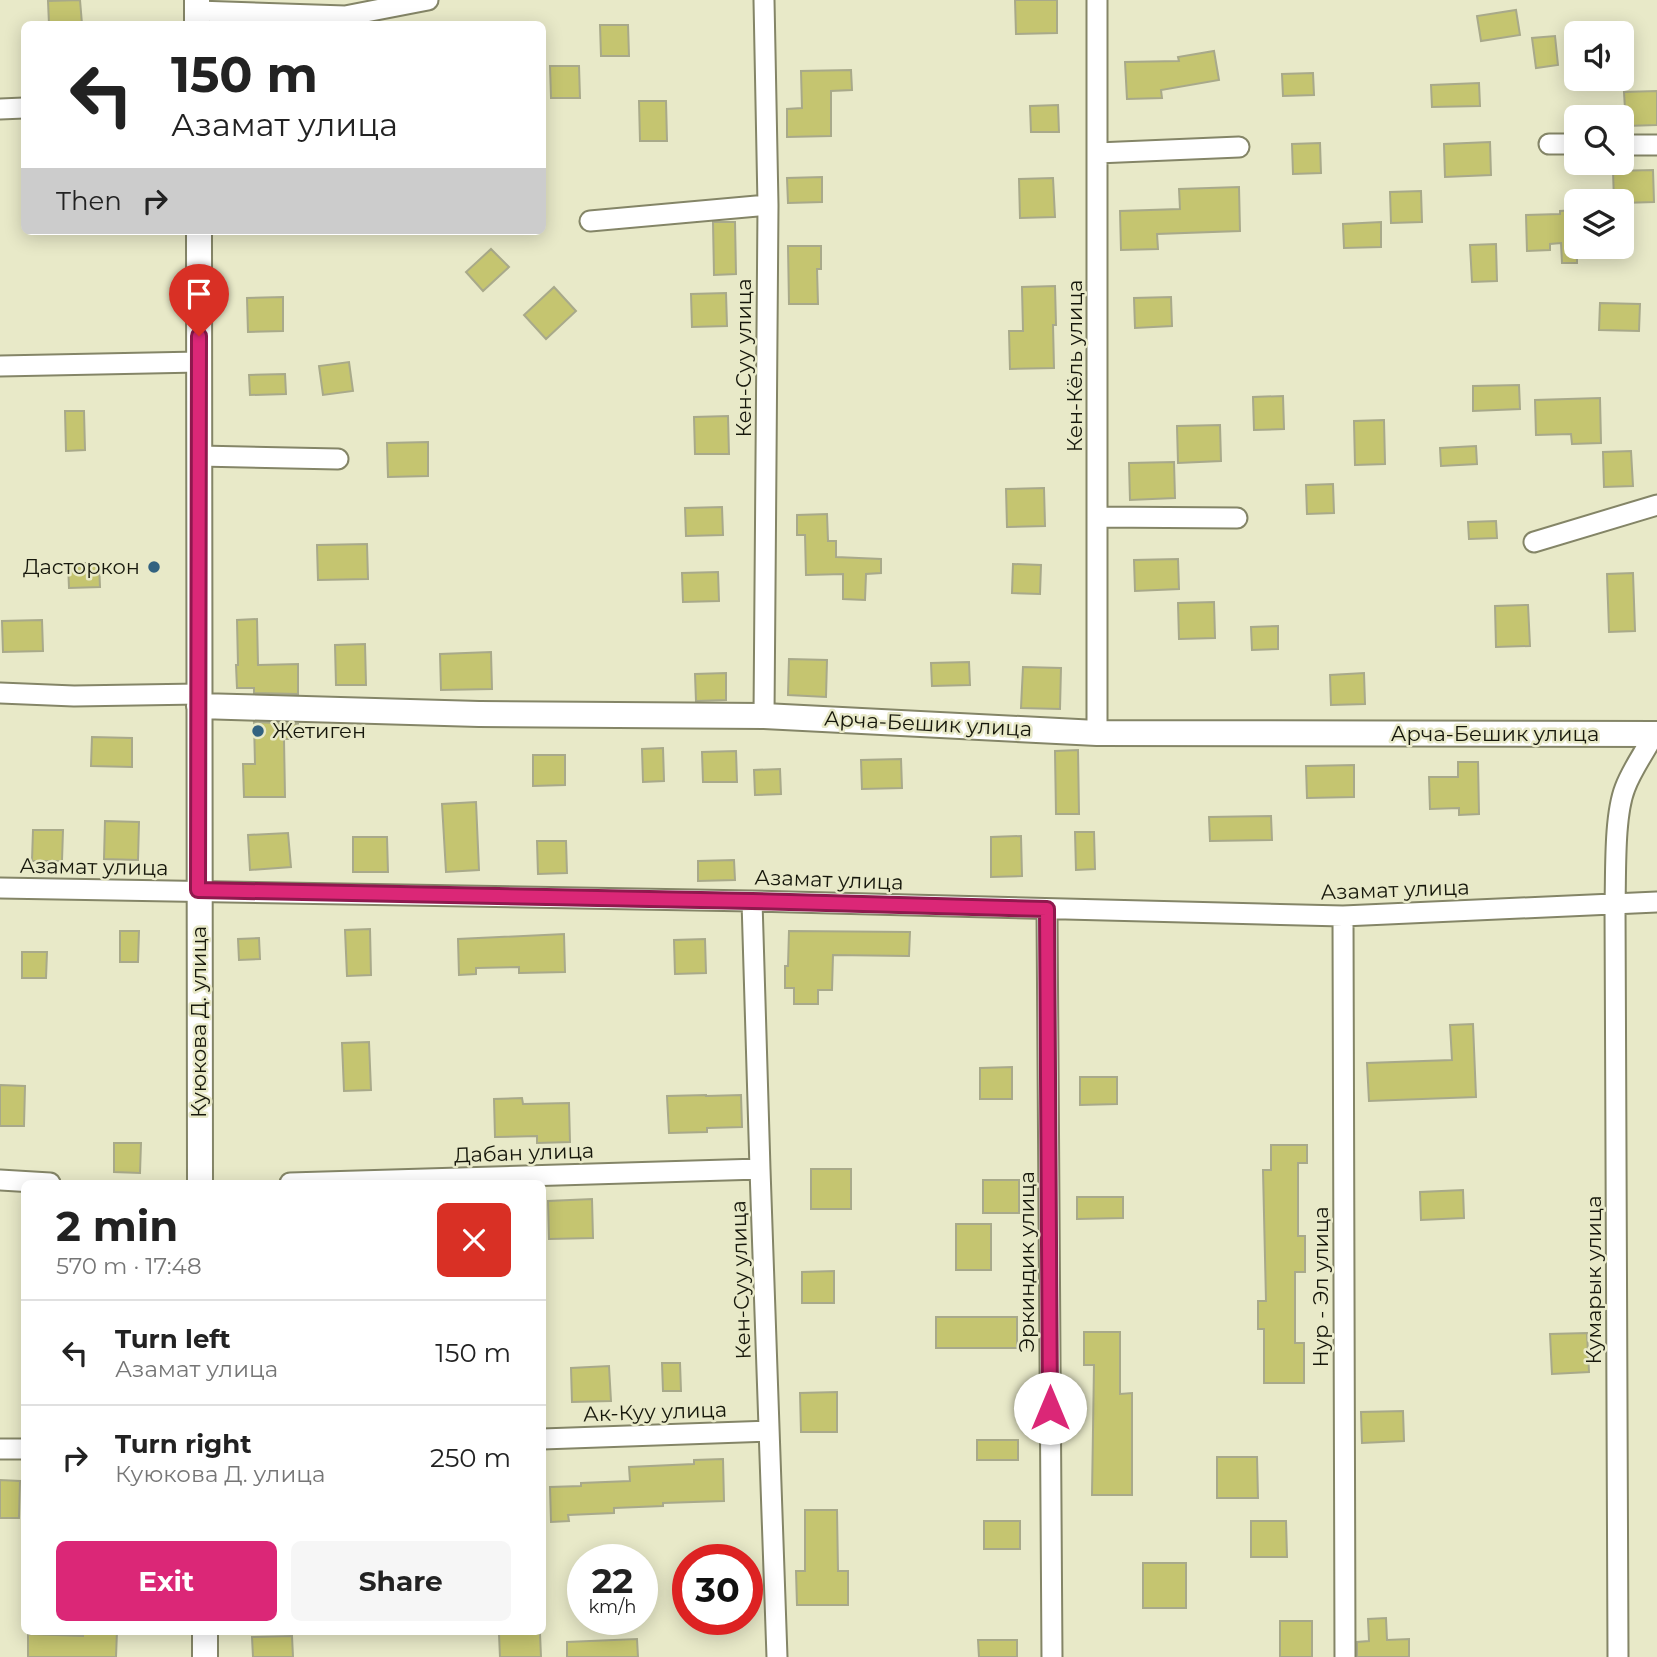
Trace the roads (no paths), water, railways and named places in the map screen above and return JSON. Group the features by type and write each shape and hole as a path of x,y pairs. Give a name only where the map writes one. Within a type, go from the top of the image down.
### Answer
{"street":[{"path":"197,12 345,16 428,0"},
{"name":"Кен-Суу улица","path":"764,0 768,205 764,716"},
{"name":"Кен-Кёль улица","path":"1097,0 1097,733"},
{"path":"0,109 21,108"},
{"path":"1549,144 1564,144"},
{"path":"1634,145 1657,145"},
{"path":"1097,153 1239,146"},
{"path":"590,221 768,205"},
{"name":"Куюкова Д. улица","path":"199,235 200,1180"},
{"path":"0,366 199,362"},
{"path":"199,456 338,459"},
{"path":"1534,542 1657,505"},
{"path":"1097,517 1237,518"},
{"path":"0,693 199,700"},
{"name":"Арча-Бешик улица","path":"199,700 479,714 764,716 1097,733 1656,734"},
{"name":"Кумарык улица","path":"1618,1657 1615,904 1619,813 1624,789 1656,734"},
{"name":"Азамат улица","path":"0,888 752,901 1343,916 1657,902"},
{"name":"Кен-Суу улица","path":"752,901 777,1657"},
{"name":"Эркиндик улица","path":"1047,909 1052,1657"},
{"name":"Нур - Эл улица","path":"1343,916 1345,1657"},
{"name":"Дабан улица","path":"398,1180 760,1170"},
{"path":"0,1180 21,1181"},
{"name":"Ак-Куу улица","path":"546,1438 769,1431"},
{"path":"0,1449 21,1449"},
{"path":"205,1635 205,1657"}],"place":[{"name":"Дасторкон","path":"154,567"},
{"name":"Жетиген","path":"258,731"}]}
